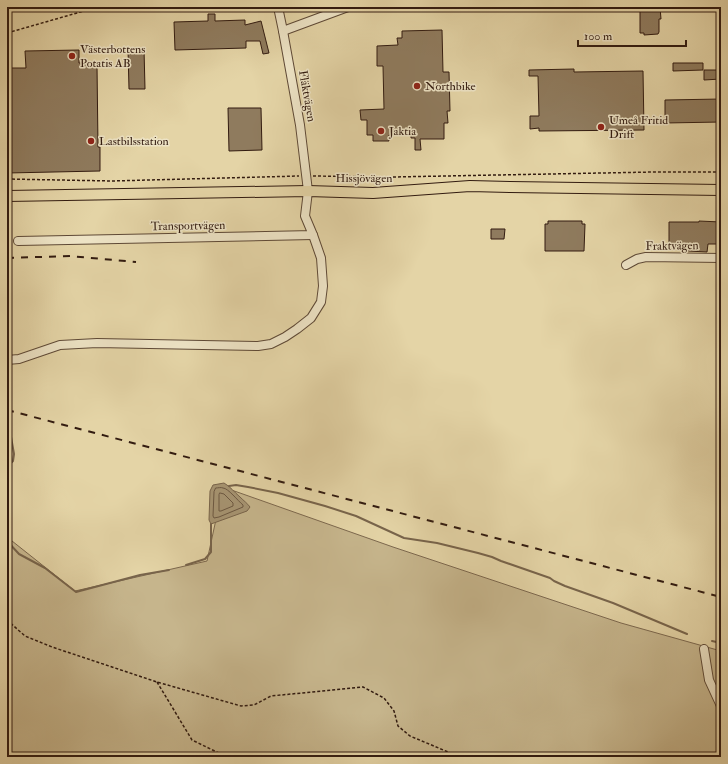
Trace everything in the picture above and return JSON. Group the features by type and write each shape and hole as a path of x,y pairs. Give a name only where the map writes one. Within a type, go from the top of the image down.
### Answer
{"main road":[{"name":"Hissjövägen","path":"7,196 308,191 372,193 470,186 510,188 721,190"}],"street":[{"name":"Fläktvägen","path":"278,7 300,125 308,191"},
{"path":"283,31 348,7"},
{"path":"7,360 19,359 60,345 98,343 258,346 271,344 285,337 311,318 321,302 323,286 321,258 305,216 308,191"},
{"name":"Transportvägen","path":"18,241 312,235"},
{"name":"Fraktvägen","path":"626,265 637,259 646,257 721,258"},
{"path":"704,649 709,680 721,706"}],"path":[{"path":"7,33 98,7"},
{"path":"7,179 112,182 306,176 394,177 721,172"},
{"path":"7,620 25,636 52,647 157,682 241,706 254,705 271,696 362,687 384,698 394,710 398,726 410,736 460,757"},
{"path":"157,682 192,740 226,757"}],"shaded area":[{"path":"223,487 393,547 621,623 721,651 721,757 7,757 7,537 75,591 207,561"}],"water":[{"path":"224,483 250,507 247,511 211,524 209,520 210,491 213,485"}],"building":[{"path":"640,7 660,7 661,19 659,19 658,34 644,35 644,33 640,33"},
{"path":"208,14 215,14 215,21 245,20 245,25 261,21 269,53 263,54 260,41 246,41 246,48 175,50 174,22 208,21"},
{"path":"442,30 443,72 449,72 450,111 447,111 448,123 444,123 444,139 420,139 421,150 415,150 415,138 411,138 411,135 389,135 389,141 373,141 373,135 367,135 367,120 361,120 360,110 384,109 383,66 377,66 377,46 398,45 397,38 402,38 402,31"},
{"path":"128,49 144,49 145,89 129,89"},
{"path":"79,50 79,63 85,63 85,66 97,66 98,147 100,147 100,171 7,173 7,68 26,68 25,51"},
{"path":"673,63 703,63 703,70 673,71"},
{"path":"574,69 574,72 643,71 644,130 539,131 539,128 530,129 530,116 539,116 538,76 529,76 529,70"},
{"path":"704,70 721,70 721,79 704,80"},
{"path":"721,99 721,122 665,123 665,100"},
{"path":"228,108 261,108 262,150 229,151"},
{"path":"548,221 582,221 582,224 585,224 584,251 545,251 545,224 548,224"},
{"path":"669,222 721,222 721,244 708,244 707,252 688,251 688,245 669,244"},
{"path":"491,229 505,229 504,239 491,239"}],"waterway":[{"path":"7,467 13,461 14,454 8,420"},
{"path":"229,486 236,485 278,493 356,516 404,538 437,543 492,557 550,578 565,586 613,603 687,634"},
{"path":"186,565 205,559 211,552 211,524"},
{"path":"7,541 19,554 45,568 76,592 140,575 169,570"},
{"path":"712,641 721,643"}],"railway":[{"path":"7,258 70,256 136,262"},
{"path":"7,410 721,597"}],"place":[{"name":"Västerbottens Potatis AB","path":"72,56"},
{"name":"Northbike","path":"417,86"},
{"name":"Umeå Fritid Drift","path":"601,127"},
{"name":"Jaktia","path":"381,131"},
{"name":"Lastbilsstation","path":"91,141"}]}
